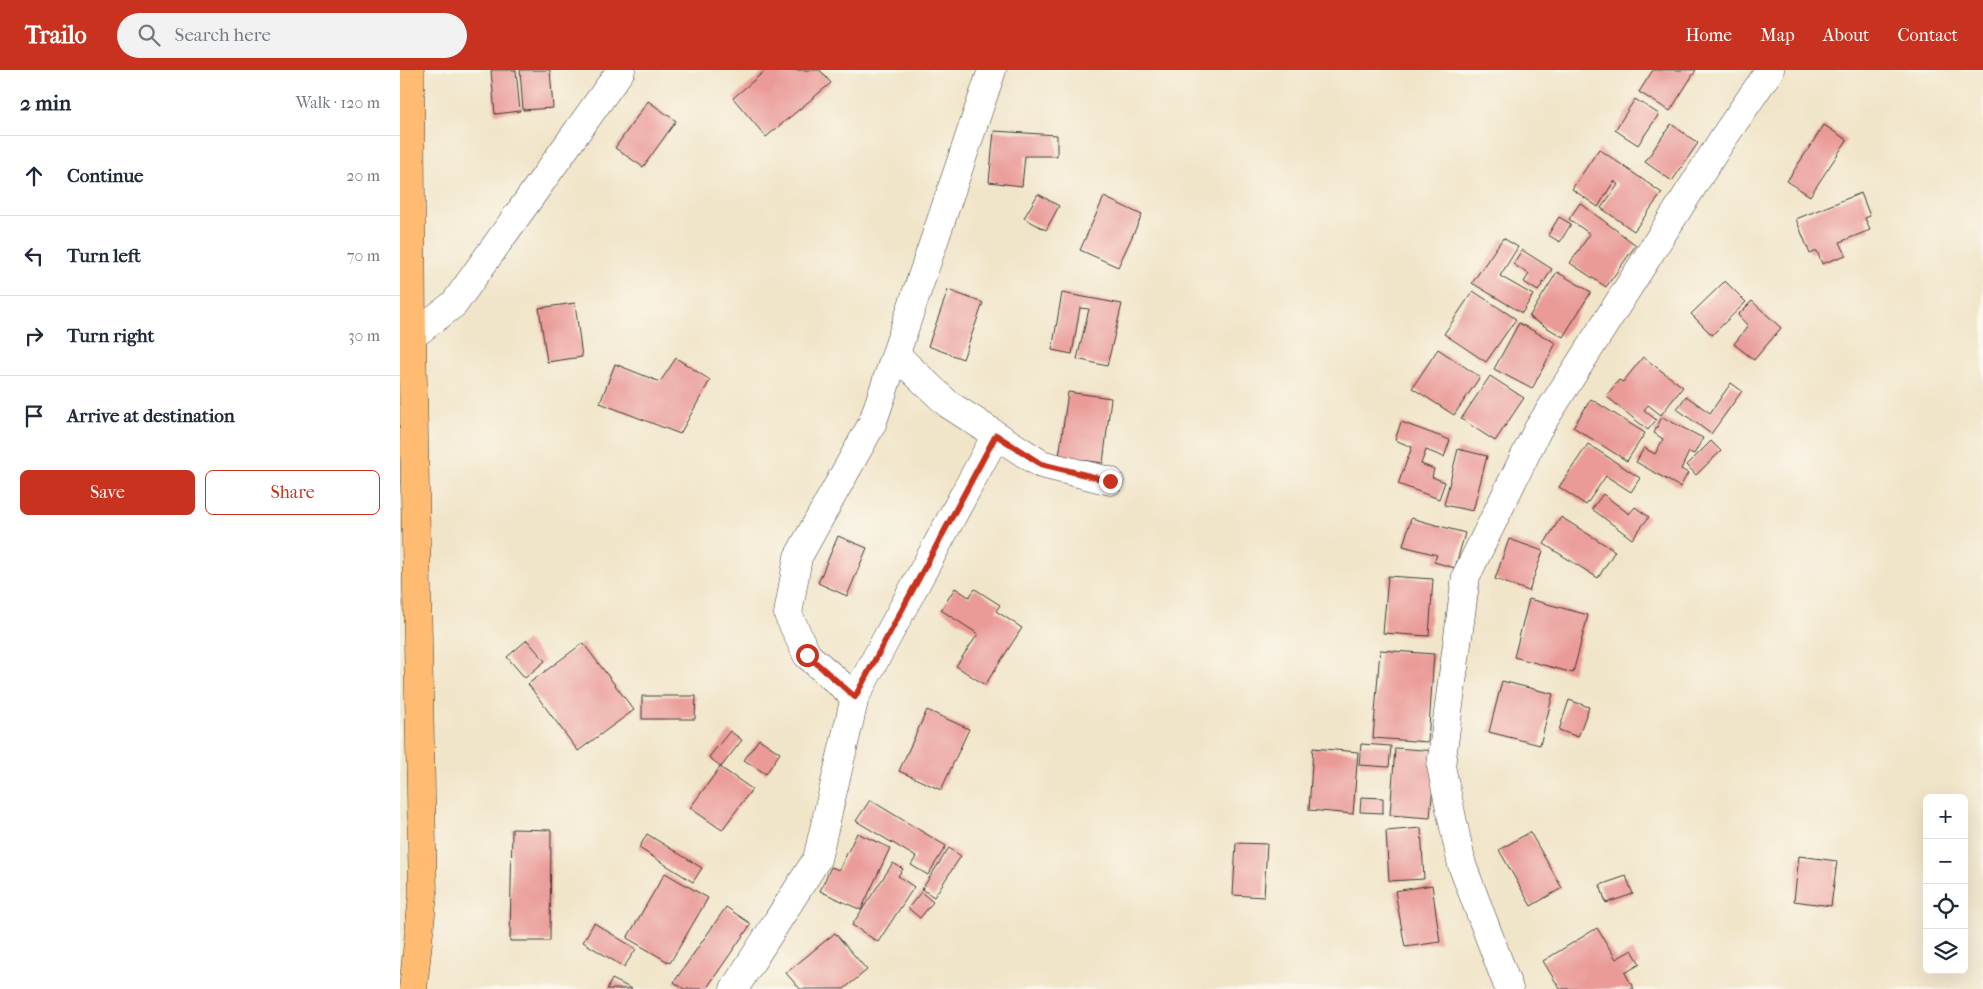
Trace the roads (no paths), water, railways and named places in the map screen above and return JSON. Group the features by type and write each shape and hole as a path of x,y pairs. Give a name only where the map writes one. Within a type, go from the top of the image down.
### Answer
{"highway":[{"path":"410,70 412,336 423,895 413,989"}],"street":[{"path":"412,336 454,304 621,70"},
{"path":"855,697 807,655 788,614 798,557 872,424 992,70"},
{"path":"1509,989 1462,865 1441,766 1466,576 1538,429 1724,137 1770,70"},
{"path":"896,355 948,404 1041,464 1110,481"},
{"path":"734,989 817,859 855,697 996,435"}]}
